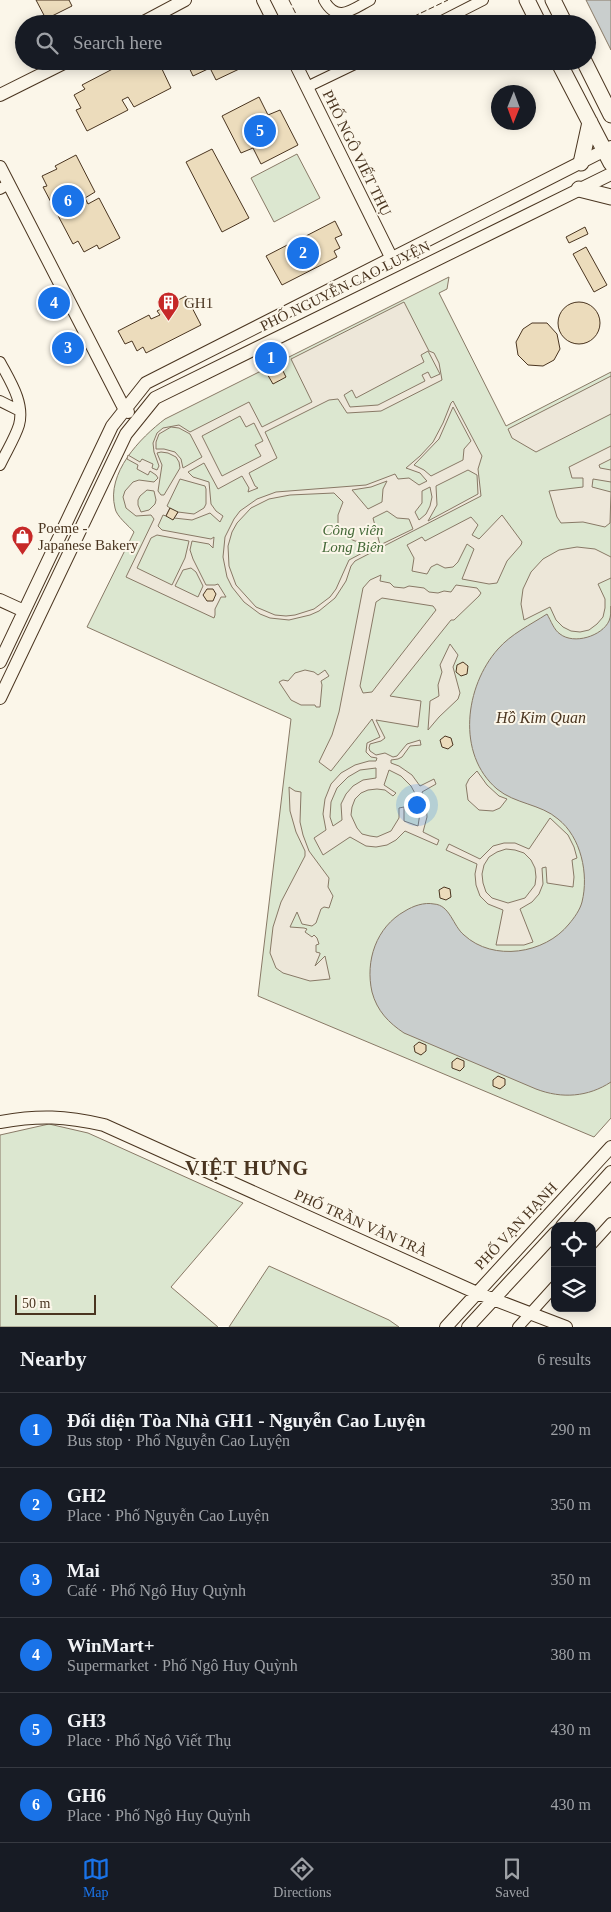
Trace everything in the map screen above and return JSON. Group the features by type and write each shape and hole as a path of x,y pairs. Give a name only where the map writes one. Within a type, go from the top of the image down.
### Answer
{"main road":[{"path":"527,0 534,15"},
{"path":"552,0 560,15"},
{"path":"563,70 609,154"},
{"path":"588,70 611,115"},
{"path":"581,163 590,122"},
{"path":"579,189 611,197"}],"street":[{"path":"157,15 185,0"},
{"path":"263,0 270,15"},
{"path":"324,0 327,6 335,13 345,14 370,0"},
{"path":"459,0 464,10"},
{"path":"454,15 483,0"},
{"path":"0,95 50,70"},
{"name":"PHỐ NGÔ VIẾT THỤ","path":"298,70 392,259"},
{"path":"307,87 342,70"},
{"name":"PHỐ NGUYỄN CAO LUYỆN","path":"0,662 112,426 124,408 146,383 581,163 609,154"},
{"path":"0,167 5,187 124,408 135,420"},
{"name":"PHỐ NGUYỄN CAO LUYỆN","path":"0,698 126,434 154,398 611,174"},
{"path":"0,362 17,395 20,411 19,425 0,464"},
{"path":"0,401 20,411"},
{"path":"0,600 24,611"},
{"name":"PHỐ TRẦN VĂN TRÀ","path":"0,1122 30,1117 54,1117 104,1125 477,1293 566,1327"},
{"name":"PHỐ VẠN HẠNH","path":"446,1327 611,1147"},
{"path":"566,1222 611,1172"},
{"path":"596,1240 611,1223"},
{"path":"468,1327 551,1237"},
{"path":"518,1327 551,1290"}],"green space":[{"path":"297,154 320,198 274,222 251,178"},
{"name":"Công viên Long Biên","path":"449,277 447,289 439,293 506,426 611,372 611,1118 594,1137 258,996 291,719 87,627 134,532 120,518 116,511 114,495 120,469 127,457 145,436 165,419"},
{"path":"49,1124 88,1133 243,1203 171,1287 218,1327 0,1327 0,1135"},
{"path":"269,1266 389,1320 399,1327 229,1327"}],"shaded area":[{"path":"404,302 429,351 434,353 439,363 442,380 381,411 347,413 338,399 329,400 265,432 277,458 249,473 255,486 258,488 248,492 249,488 242,476 218,489 204,463 188,472 193,477 209,482 211,504 223,516 220,522 210,513 192,520 174,518 178,512 194,514 204,508 206,504 205,486 180,479 167,506 170,508 166,516 163,515 158,526 162,530 211,539 214,537 213,548 209,544 192,541 190,550 206,585 218,584 226,597 221,597 215,609 214,618 126,577 154,519 151,515 136,516 126,508 123,497 125,491 133,482 139,480 154,482 158,478 150,471 148,475 137,469 138,465 127,459 128,455 140,462 142,459 153,464 152,468 157,470 159,466 153,443 157,433 163,428 179,425 190,432 249,402 262,427 312,402 291,359","holes":["428,351 440,374 431,378 428,372 422,375 425,381 378,405 350,407 344,395 352,390 356,398 424,362 421,355","240,416 246,427 254,423 263,441 255,445 261,456 222,476 202,436","171,427 179,428 190,434 202,457 183,468 181,459 175,452 156,449 159,434","161,452 176,457 180,468 164,495 161,495 158,491 162,465 157,453","147,490 154,491 155,504 149,510 141,512 138,500","157,535 189,541 185,558 172,585 137,568 151,538","191,568 196,572 203,586 198,597 175,586 183,570"]},
{"path":"611,376 611,414 536,452 512,438 508,429"},
{"path":"453,401 482,456 478,469 481,496 355,561 351,566 346,581 335,598 319,611 289,620 270,618 260,614 244,602 227,577 223,557 225,537 240,511 257,499 276,492 366,485 395,474 398,479 409,478 419,485 427,481 420,473 406,468 433,442","holes":["453,407 471,441 464,449 463,460 431,476 414,465 439,439","468,470 477,475 478,494 428,521 437,505 436,486","387,481 383,489 382,502 368,509 352,490 371,487","430,487 432,497 426,514 419,520 415,512 422,503 422,491","334,493 343,502 338,515 338,524 342,532 348,538 364,542 366,551 349,560 336,589 330,597 314,609 295,615 275,615 256,607 236,585 229,566 228,546 237,523 251,508 269,499 290,495","387,511 397,518 409,519 413,529 380,545 373,518"]},
{"path":"611,446 611,459 599,465 600,468 611,470 611,482 593,479 592,487 611,492 610,523 605,527 583,522 561,523 557,517 549,491 583,487 583,478 572,478 569,467"},
{"path":"502,515 522,542 507,561 497,583 489,584 462,579 474,549 467,544 458,562 453,567 445,568 437,564 431,567 427,574 412,571 414,558 407,545 422,537 425,541 471,517 478,525 472,535 479,539"},
{"path":"577,547 595,549 611,557 611,578 598,584 605,599 603,617 589,630 580,632 571,631 563,627 556,620 550,607 524,620 521,604 523,589 531,572 543,559 559,550"},
{"path":"381,575 380,581 390,583 394,587 424,588 429,592 438,593 444,591 451,592 456,585 477,588 481,593 454,620 451,620 390,696 421,701 418,727 376,720 385,738 370,744 369,748 376,755 385,753 393,757 397,756 407,744 420,740 421,745 410,746 402,757 391,760 391,763 412,775 420,786 434,779 436,784 422,792 426,802 427,817 423,832 439,840 437,845 405,831 396,840 387,845 376,847 366,846 350,837 323,855 314,838 326,830 323,814 325,799 331,784 341,773 355,765 376,761 377,758 371,757 366,752 367,743 380,737 372,719 331,771 319,762 332,735 339,712 363,588 370,580","holes":["382,598 433,606 436,610 372,692 363,693 360,686 376,602","376,768 376,778 363,780 353,786 341,804 342,820 333,826 330,817 331,802 337,788 348,777 360,770","389,770 401,776 411,786 418,799 420,813 418,826 404,821 404,807 399,808 399,818 391,831 377,837 362,834 351,815 355,799 361,793 368,790 385,790 393,796 396,793 384,785"]},
{"path":"450,644 458,655 453,667 460,693 458,699 428,730 430,701 439,696 438,685 442,672 440,665"},
{"path":"305,670 318,675 325,670 329,676 321,681 320,707 301,705 291,700 279,682 283,680 288,681 295,673"},
{"path":"477,771 487,785 499,796 507,799 500,808 493,811 479,810 468,800 466,785"},
{"path":"289,787 301,792 300,822 303,835 309,851 329,878 328,887 333,896 329,908 324,907 321,909 316,923 312,926 302,924 297,912 290,927 307,929 305,932 317,938 319,944 316,945 316,952 320,954 315,966 325,956 330,979 310,981 283,973 276,968 270,953 273,927 281,902 305,856 305,851 296,832 290,811"},
{"path":"550,818 568,835 574,847 577,858 572,860 573,887 547,883 546,867 542,868 543,884 539,894 532,902 520,909 533,942 524,945 496,945 503,910 488,904 480,896 476,885 475,874 477,864 446,850 449,844 480,859 493,846 504,843 515,843 529,849","holes":["506,849 524,853 531,860 535,868 535,885 525,898 508,903 492,898 486,892 482,874 484,865 489,857"]}],"water":[{"path":"586,0 611,0 611,50 596,20 596,15 594,15"},
{"name":"Hồ Kim Quan","path":"547,614 554,628 560,634 573,639 594,635 610,619 611,614 611,1082 593,1091 575,1095 555,1094 536,1089 404,1033 393,1025 380,1011 372,992 370,969 375,946 380,935 395,918 419,905 439,905 448,912 460,931 476,944 489,949 504,951 533,948 547,942 559,934 577,914 584,891 584,868 578,846 566,827 558,819 544,810 504,794 484,774 475,758 471,739 472,700 487,664 498,649 521,630"}],"building":[{"path":"36,0 69,0 72,6 54,15 44,15"},
{"path":"111,70 162,70 171,88 134,107 128,97 122,100 128,110 87,131 76,110 81,108 74,95 85,89 82,85"},
{"path":"190,70 206,70 193,76"},
{"path":"211,70 237,70 216,80"},
{"path":"259,97 268,115 280,110 298,145 261,164 253,148 241,153 222,116"},
{"path":"212,149 249,218 222,232 186,162"},
{"path":"76,155 95,192 85,198 88,204 99,198 120,238 99,249 97,245 84,252 78,241 73,244 43,187 47,186 42,176 57,169 55,166"},
{"path":"335,221 342,235 335,238 340,248 334,251 337,257 282,285 266,256 295,241 298,246 306,241 304,237"},
{"path":"585,227 588,234 569,243 566,237"},
{"path":"586,247 607,285 594,292 573,254"},
{"name":"GH1","path":"186,296 201,325 146,353 143,347 137,351 132,341 125,344 118,331 149,315 151,319 160,315 157,311"},
{"path":"583,302 591,305 597,311 600,323 597,335 591,341 575,344 567,341 561,335 558,319 561,311 567,305"},
{"path":"532,323 547,323 557,334 560,349 554,360 543,366 528,365 518,355 516,342 523,329"},
{"path":"280,365 286,377 273,384 266,372"},
{"path":"170,508 178,512 173,520 166,516"},
{"path":"207,589 213,589 216,594 213,601 207,601 203,595"},
{"path":"463,662 468,666 467,674 461,676 456,672 457,665"},
{"path":"445,736 451,738 453,745 448,749 442,747 440,740"},
{"path":"444,887 450,889 451,897 446,900 440,898 439,890"},
{"path":"419,1042 426,1045 426,1051 421,1055 415,1052 414,1046"},
{"path":"457,1058 464,1061 464,1067 460,1071 452,1068 452,1062"},
{"path":"498,1076 505,1079 505,1085 500,1089 493,1086 493,1080"}],"fence":[{"path":"289,0 296,15"},
{"path":"417,15 448,0"}],"place":[{"name":"GH3","path":"260,131"},
{"name":"GH6","path":"68,201"},
{"name":"GH2","path":"303,253"},
{"name":"WinMart+","path":"54,303"},
{"name":"GH1","path":"168,322"},
{"name":"Mai","path":"68,348"},
{"name":"Đối diện Tòa Nhà GH1 - Nguyễn Cao Luyện","path":"271,358"},
{"name":"Poeme - Japanese Bakery","path":"22,556"}],"district":[{"name":"VIỆT HƯNG","path":"247,1168"}]}
